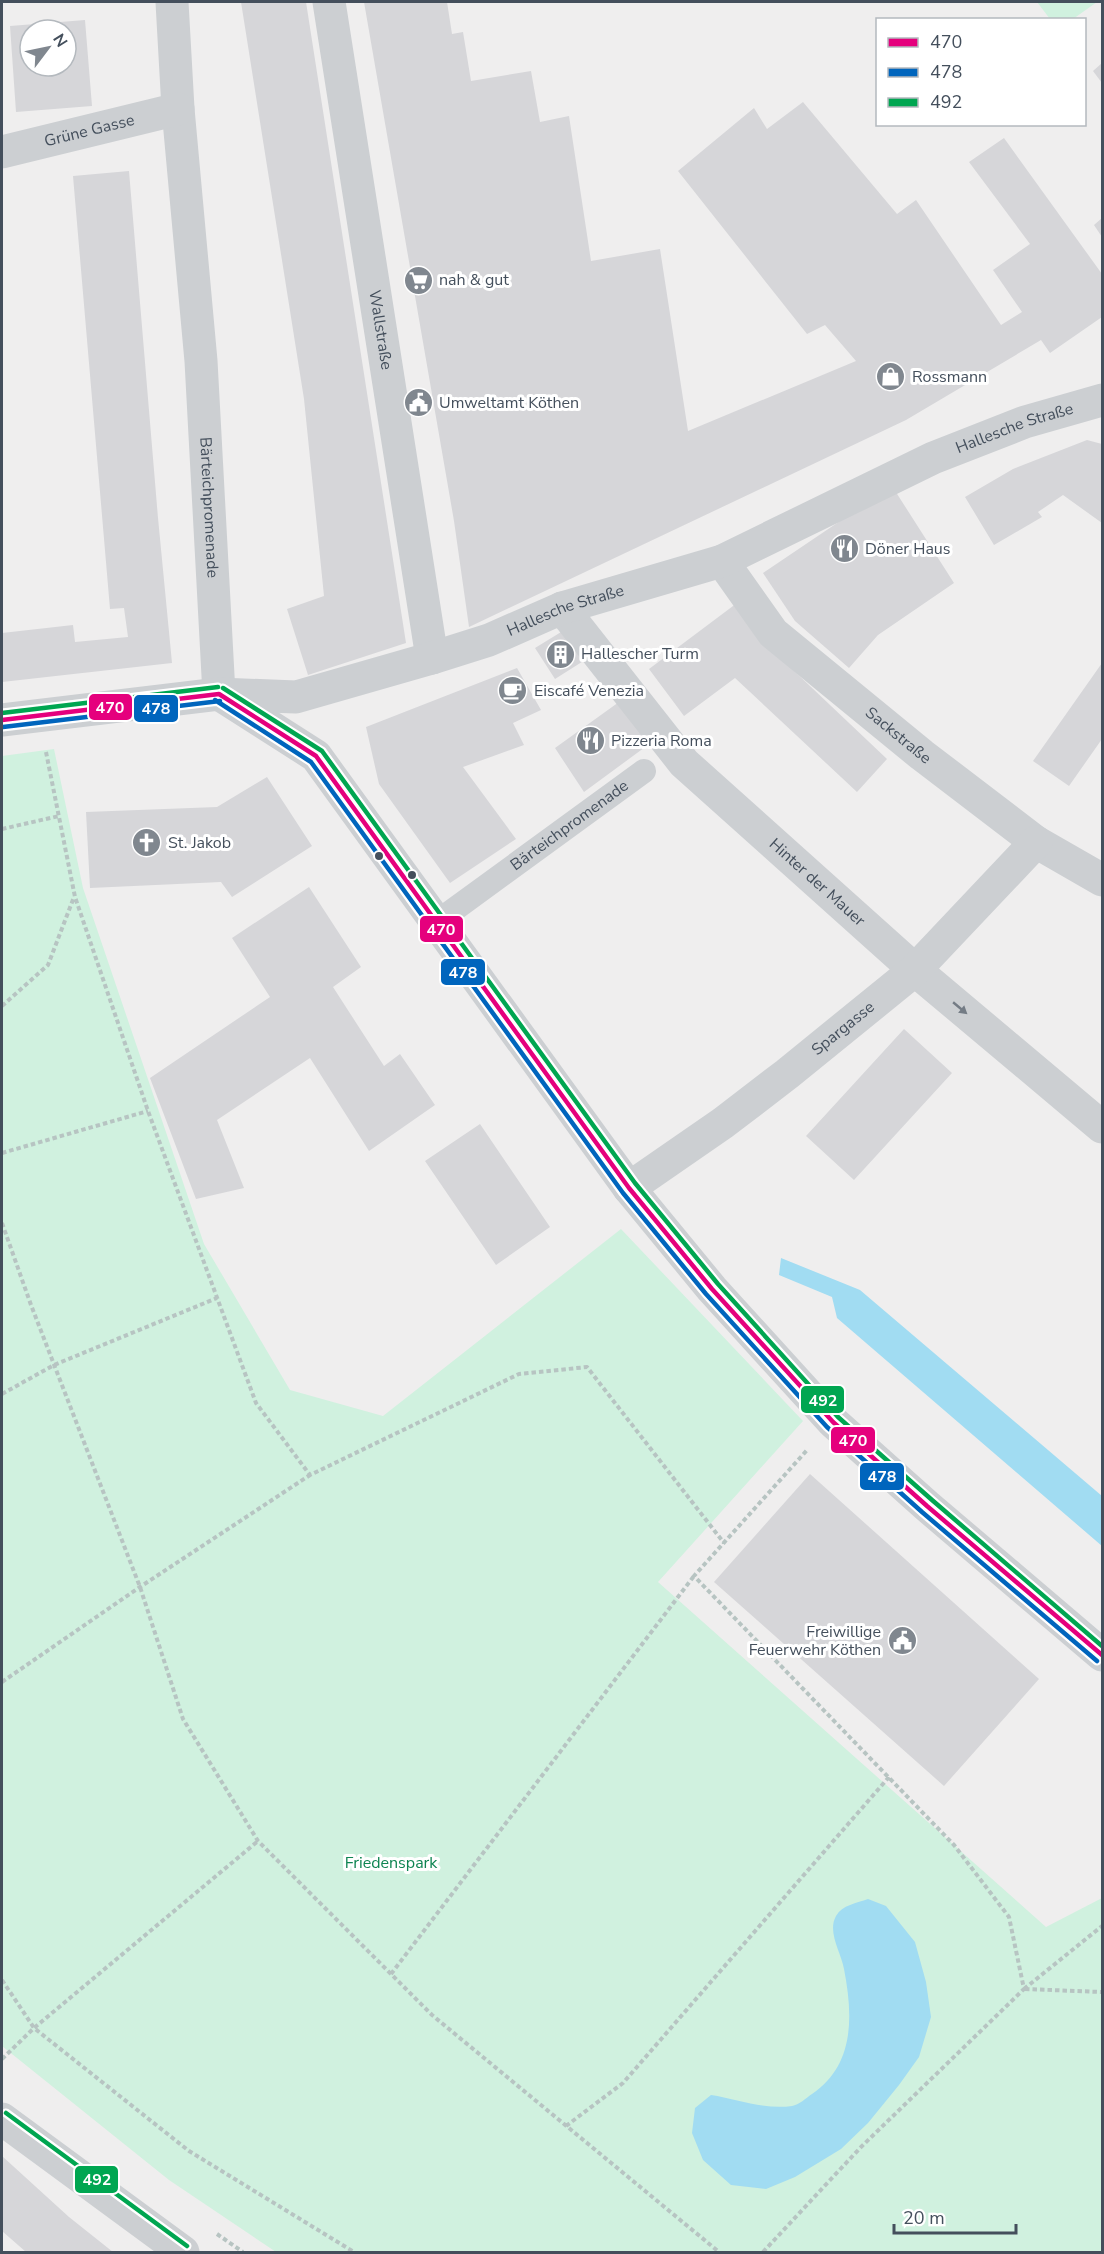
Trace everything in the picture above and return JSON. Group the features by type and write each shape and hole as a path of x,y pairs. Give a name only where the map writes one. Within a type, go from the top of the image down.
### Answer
{"street":[{"name":"Bärteichpromenade","path":"172,2 178,109 201,361 219,694"},
{"name":"Wallstraße","path":"329,2 432,658"},
{"name":"Grüne Gasse","path":"2,152 178,109"},
{"name":"Hallesche Straße","path":"2,720 219,694 296,697 432,658 489,640 562,608 722,561 933,458 1025,422 1102,400"},
{"name":"Sackstraße","path":"722,561 773,633 922,755 1036,842 1102,880"},
{"name":"Hinter der Mauer","path":"562,608 684,763 915,970 1102,1127"},
{"path":"219,694 316,756 629,1188 711,1289 833,1422 927,1506 1102,1655"},
{"name":"Spargasse","path":"629,1188 723,1123 915,970 1036,842"},
{"path":"2,2119 183,2253"}],"lane":[{"name":"Bärteichpromenade","path":"437,922 644,771"}],"path":[{"path":"44,742 75,897 148,1111 256,1403 310,1475"},
{"path":"2,829 59,816"},
{"path":"2,1006 48,965 75,897"},
{"path":"2,1153 148,1111"},
{"path":"2,1223 140,1587 183,1719 258,1841 432,2015 719,2253"},
{"path":"2,1394 54,1365 218,1298"},
{"path":"2,1682 140,1587 310,1475 519,1374 587,1367 724,1543"},
{"path":"391,1974 694,1576 833,1422"},
{"path":"694,1576 954,1845 1009,1917 1024,1989"},
{"path":"566,2126 623,2084 889,1778"},
{"path":"2,2059 34,2028 258,1841"},
{"path":"763,2253 861,2147 1024,1989 1102,1926"},
{"path":"2,1980 34,2028 189,2151 354,2253"},
{"path":"1024,1989 1102,1992"}],"green space":[{"path":"1037,2 1097,2 1074,18 1049,18"},
{"name":"Friedenspark","path":"54,749 83,888 204,1244 290,1390 383,1416 621,1229 803,1421 658,1582 1046,1927 1102,1898 1102,2252 276,2252 169,2180 2,2046 2,756"}],"water":[{"path":"781,1258 860,1290 1102,1496 1102,1546 837,1318 832,1297 779,1275"},
{"path":"868,1899 886,1906 915,1942 926,1982 931,2017 919,2057 868,2123 841,2149 795,2177 766,2189 731,2185 703,2160 692,2133 695,2108 711,2095 761,2105 792,2106 826,2082 836,2069 843,2054 848,2038 849,2021 847,1986 834,1935 834,1922 842,1909"}],"building":[{"path":"241,2 306,2 406,643 308,675 287,609 324,596 304,399"},
{"path":"364,2 447,2 452,34 463,32 471,81 531,71 540,122 569,116 591,261 660,249 688,431 856,361 825,325 807,334 678,171 754,108 767,129 803,102 897,214 916,200 1001,325 1022,312 993,270 1030,244 969,162 1004,138 1102,274 1102,317 1050,353 1041,340 906,420 469,627 454,521"},
{"path":"85,20 92,106 16,112 10,26 18,25 18,78 78,78 78,21"},
{"path":"1102,63 1102,83 1093,71"},
{"path":"129,171 172,663 2,682 2,633 73,625 75,642 128,637 124,608 110,609 73,176"},
{"path":"1102,218 1102,237 1094,225"},
{"path":"1087,440 1102,444 1102,523 1063,495 1038,512 1042,517 994,545 965,497 1013,469"},
{"path":"892,486 954,583 878,635 849,668 795,621 763,573"},
{"path":"737,603 772,650 887,759 857,792 735,678 684,716 649,669"},
{"name":"Hallescher Turm","path":"566,629 585,660 555,679 535,648"},
{"path":"1102,663 1102,739 1069,786 1033,761"},
{"path":"517,668 541,710 513,723 524,745 463,767 516,839 450,883 379,784 366,727"},
{"path":"619,702 652,742 584,792 555,748"},
{"path":"267,777 312,846 232,897 221,882 90,888 86,812 217,807"},
{"path":"309,887 361,967 333,987 384,1066 400,1054 435,1105 369,1151 310,1058 217,1120 244,1188 196,1199 150,1078 270,997 232,938"},
{"path":"904,1029 952,1073 854,1180 806,1136"},
{"path":"480,1124 550,1227 496,1265 425,1161"},
{"name":"Freiwillige Feuerwehr Köthen","path":"810,1474 1039,1679 944,1786 714,1582"},
{"path":"2,2156 69,2217 113,2252 26,2252 2,2231"}],"transit line":[{"name":"492","path":"2,713 218,687"},
{"name":"492","path":"223,688 322,751 635,1183 718,1284 838,1417 1102,1646"},
{"name":"470","path":"219,694 316,756 629,1188 712,1289 833,1422 927,1506 1102,1655"},
{"name":"470","path":"2,720 219,694"},
{"name":"478","path":"215,700 311,762 623,1193 706,1294 827,1427 922,1512 1097,1661"},
{"name":"478","path":"3,727 220,701"},
{"name":"492","path":"6,2113 187,2246"}],"place":[{"name":"nah & gut","path":"418,280"},
{"name":"Rossmann","path":"891,377"},
{"name":"Umweltamt Köthen","path":"418,403"},
{"name":"Döner Haus","path":"844,549"},
{"name":"Hallescher Turm","path":"560,654"},
{"name":"Eiscafé Venezia","path":"513,691"},
{"name":"Pizzeria Roma","path":"590,741"},
{"name":"St. Jakob","path":"147,843"},
{"name":"Freiwillige Feuerwehr Köthen","path":"902,1641"}]}
